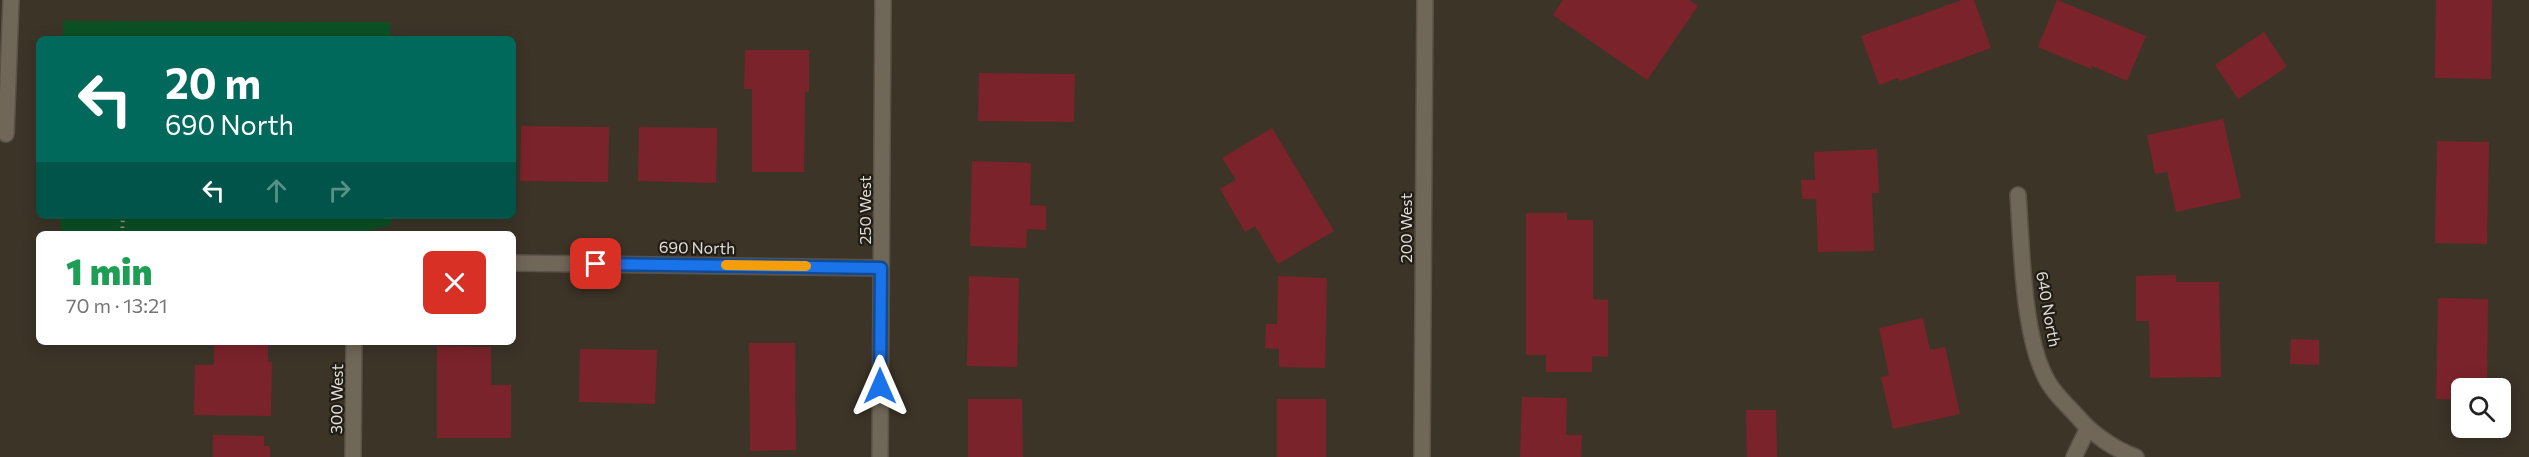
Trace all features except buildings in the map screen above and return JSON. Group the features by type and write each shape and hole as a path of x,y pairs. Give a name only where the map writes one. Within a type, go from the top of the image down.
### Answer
{"street":[{"path":"6,134 10,0"},
{"name":"250 West","path":"880,457 883,0"},
{"name":"200 West","path":"1422,457 1425,0"},
{"name":"640 North","path":"2019,195 2025,291 2034,347 2051,387 2088,428 2128,455 2136,457"},
{"name":"690 North","path":"516,263 881,268"},
{"name":"300 West","path":"353,457 354,345"},
{"path":"2074,457 2088,428"}],"green space":[{"path":"63,21 390,22 390,36 63,36"},
{"path":"61,219 391,219 391,225 367,231 61,231"}],"slow traffic":[{"path":"726,265 806,266"}],"route":[{"path":"596,264 881,268 880,386"}]}
